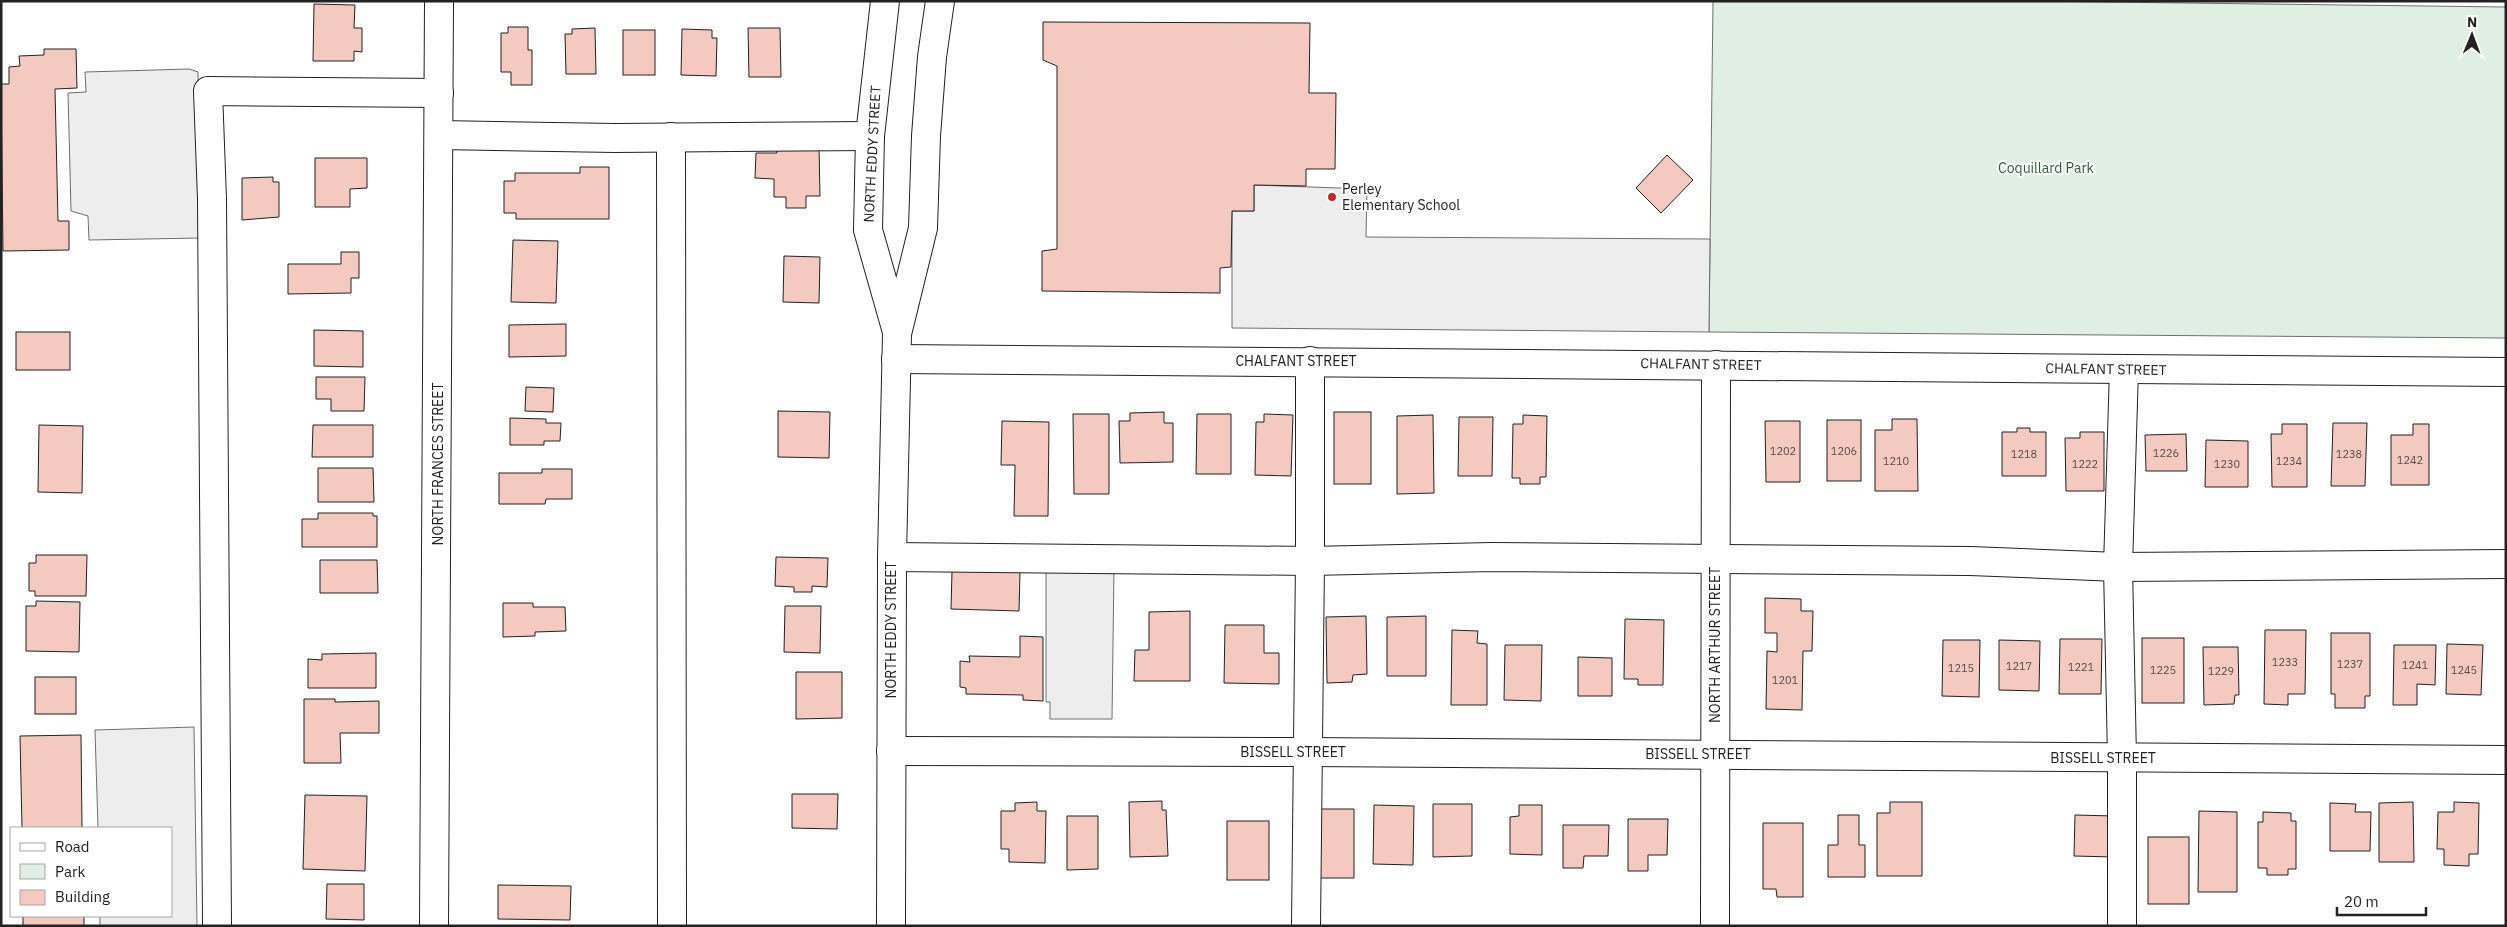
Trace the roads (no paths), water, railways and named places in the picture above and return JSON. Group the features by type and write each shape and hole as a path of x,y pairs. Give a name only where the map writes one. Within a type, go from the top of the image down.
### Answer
{"street":[{"name":"NORTH FRANCES STREET","path":"434,926 439,1"},
{"name":"NORTH EDDY STREET","path":"885,1 870,136 868,230 897,346"},
{"name":"NORTH EDDY STREET","path":"891,926 892,557 897,346 923,228 926,136 932,57 940,1"},
{"path":"218,926 212,198 208,91 439,93"},
{"path":"439,135 614,138 870,136"},
{"path":"671,137 672,926"},
{"name":"CHALFANT STREET","path":"897,346 1310,361 2506,372"},
{"path":"1306,926 1310,361"},
{"name":"NORTH ARTHUR STREET","path":"1715,926 1716,364"},
{"path":"2122,926 2122,758 2118,567 2124,369"},
{"path":"892,557 1310,561 1492,558 1970,561 2118,567 2506,564"},
{"name":"BISSELL STREET","path":"891,751 2506,760"}],"place":[{"name":"Perley Elementary School","path":"1332,197"}],"park label":[{"name":"Coquillard Park","path":"2046,168"}]}
